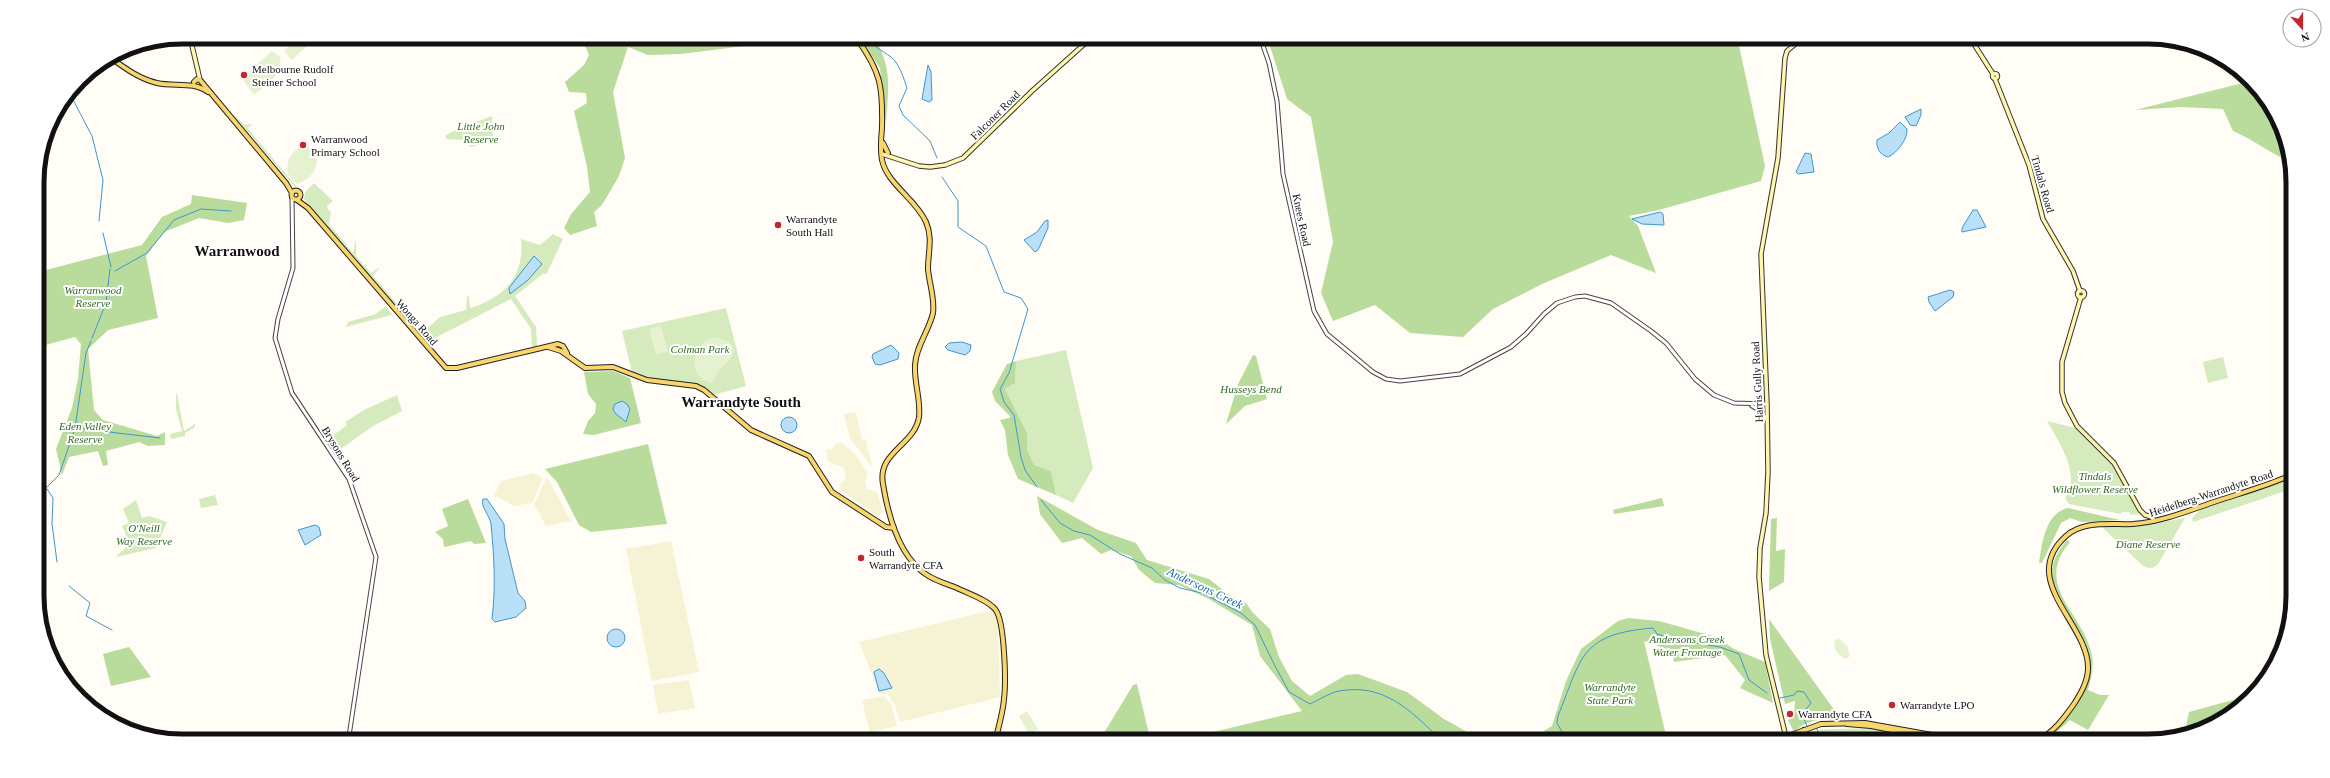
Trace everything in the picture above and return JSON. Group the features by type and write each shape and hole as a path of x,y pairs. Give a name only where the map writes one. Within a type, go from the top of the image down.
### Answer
{"main road":[{"path":"191,44 198,82 209,92 294,192 297,198"},
{"path":"860,44 878,73 881,92 883,145 888,153"},
{"name":"Falconer Road","path":"882,153 919,166 930,167 945,165 962,158 1032,91 1084,44"},
{"name":"Harris Gully Road","path":"1787,734 1766,655 1760,604 1759,570 1766,513 1768,423 1761,254 1778,158 1785,58 1787,51 1795,44"},
{"name":"Tindals Road","path":"1973,44 1993,74 1997,75 1996,79 2029,165 2043,219 2073,271 2080,291 2085,294 2081,297 2062,362 2062,392 2065,403 2077,426 2114,463 2142,514"},
{"path":"115,61 136,75 148,80 169,84 198,82"},
{"path":"882,127 883,164 926,222 930,232 928,269 933,300 933,313 916,354 915,365 918,420 913,432 886,460 882,475 890,519 893,527 913,561 922,571 937,581 986,602 994,607 1000,615 1003,627 1005,692 997,734"},
{"name":"Falconer Road","path":"882,153 888,153 896,158"},
{"path":"883,164 886,158 896,158"},
{"path":"294,192 300,192 297,198"},
{"name":"Wonga Road","path":"297,198 308,208 446,368 457,368 556,346 562,349 568,356 585,368 613,367 647,380 696,386 704,390 751,430 810,456 829,489 883,524"},
{"name":"Heidelberg-Warrandyte Road","path":"2048,734 2065,718 2080,694 2088,672 2083,646 2052,590 2049,577 2050,564 2054,551 2066,537 2084,526 2154,521 2286,477"},
{"path":"2142,514 2152,517 2154,521"},
{"path":"2142,514 2147,522"},
{"path":"890,519 883,524 887,528 893,527"},
{"path":"1795,734 1821,724 1847,724 1925,734"},
{"path":"1784,727 1792,734"},
{"path":"1802,734 1806,729"},
{"path":"1902,730 1918,734"}],"street":[{"name":"Knees Road","path":"1262,44 1269,63 1277,101 1283,174 1314,311 1327,334 1379,376 1394,380 1412,381 1460,374 1511,347 1526,334 1544,314 1558,303 1575,297 1585,296 1611,303 1652,331 1666,343 1695,379 1714,395 1734,403 1748,405"},
{"name":"Brysons Road","path":"297,198 294,211 293,268 278,319 275,338 292,393 349,480 376,557 349,734"},
{"path":"1748,405 1767,404"},
{"path":"1748,405 1761,411 1768,423"}],"shaded area":[{"path":"856,412 862,440 866,439 872,467 850,438 844,414"},
{"path":"841,442 855,454 868,474 865,482 867,489 877,492 883,512 877,516 841,491 840,485 846,478 844,468 828,461 826,450 832,449 836,444"},
{"path":"533,473 543,478 532,503 514,506 494,495 501,481"},
{"path":"547,477 571,521 546,526 534,504"},
{"path":"671,541 699,672 652,681 626,549"},
{"path":"993,610 998,619 1000,697 900,722 895,705 887,693 880,694 859,642"},
{"path":"689,680 695,708 658,714 653,685"},
{"path":"884,696 892,706 897,726 870,732 862,700"}],"green space":[{"path":"292,44 309,44 292,60 284,51"},
{"path":"584,44 759,44 681,54 648,55 628,47 613,92 625,158 619,176 602,205 594,212 597,226 570,235 564,228 571,214 590,192 587,167 574,111 587,103 586,93 569,92 565,82 584,65 589,55"},
{"path":"864,44 878,44 885,60 888,80 886,124 880,68"},
{"path":"1269,44 1739,44 1765,166 1761,181 1659,210 1629,216 1638,226 1656,273 1611,255 1542,284 1493,309 1463,337 1410,333 1375,305 1333,321 1321,293 1333,242 1311,117 1287,99"},
{"path":"272,51 280,57 281,69 270,82 254,95 242,78"},
{"path":"2244,83 2263,105 2272,121 2279,138 2284,159 2233,131 2223,109 2181,107 2135,110"},
{"path":"236,116 244,125 253,124 247,128 297,187 295,187 235,117"},
{"name":"Little John Reserve","path":"492,116 493,135 490,142 470,147 468,140 447,139 445,136 457,129"},
{"path":"303,147 309,147 316,153 316,167 314,172 307,179 298,184 293,181 288,174 287,169 289,159 295,151"},
{"path":"314,183 333,201 327,206 328,210 331,212 329,224 353,253 356,238 356,256 371,273 380,267 373,276 409,318 406,318 304,199 305,192"},
{"name":"Warranwood Reserve","path":"192,195 247,203 244,220 228,223 199,218 164,232 146,256 158,318 108,330 88,349 94,410 103,420 157,436 165,432 165,445 148,446 139,442 106,451 108,465 103,466 98,451 69,457 62,475 56,449 72,408 78,379 81,344 75,337 44,345 44,270 142,245 162,217 191,204"},
{"path":"553,234 563,239 546,275 544,273 515,296 536,327 537,346 532,347 531,329 511,299 427,342 412,325 412,322 422,333 440,317 466,310 467,297 469,296 470,308 482,304 502,292 515,275 519,264 521,239 540,245"},
{"path":"386,306 396,320 391,315 346,327 348,322 376,314"},
{"name":"Colman Park","path":"726,308 746,386 713,395 701,387 647,380 632,372 622,331"},
{"path":"661,326 668,351 656,355 649,329"},
{"path":"715,337 729,342 733,346 734,350 731,358 719,371 712,383 704,380 698,374 695,367 695,360 701,346 707,340"},
{"path":"1066,350 1093,468 1073,503 1056,495 1051,471 1034,465 1027,449 1027,433 1005,389 1015,383 1016,361"},
{"name":"Husseys Bend","path":"1253,355 1256,356 1267,399 1245,406 1226,424 1238,384"},
{"path":"2223,357 2228,378 2208,383 2203,362"},
{"path":"1016,361 1015,383 1005,389 1027,433 1027,449 1034,465 1051,471 1056,495 1018,479 1008,455 1005,430 1000,420 1010,418 1010,416 995,401 992,392 1007,364"},
{"path":"613,371 630,378 641,423 594,435 583,434 588,421 595,413 596,404 588,394 584,372"},
{"path":"176,394 184,431 195,424 195,427 185,433 185,436 171,439 170,434 182,431 176,409"},
{"path":"397,395 402,411 373,426 335,453 327,440 347,425 345,422 364,410"},
{"name":"Tindals Wildflower Reserve","path":"2047,421 2075,428 2115,467 2140,514 2130,515 2130,512 2122,512 2121,514 2069,504 2065,498 2070,489 2070,470 2067,459"},
{"path":"648,444 667,524 591,532 579,525 557,482 545,469"},
{"path":"2286,480 2286,491 2193,522 2192,518 2200,510 2215,503"},
{"path":"215,495 218,505 201,508 199,499"},
{"name":"Warrandyte State Park","path":"1037,496 1098,530 1136,543 1147,560 1209,579 1232,597 1246,603 1253,613 1270,629 1279,657 1292,681 1310,696 1346,675 1358,674 1407,692 1444,719 1469,733 1539,734 1204,734 1302,711 1260,656 1252,625 1209,599 1179,585 1155,583 1139,570 1131,556 1111,550 1101,554 1082,538 1062,543 1040,514"},
{"path":"1662,498 1664,506 1614,514 1613,510"},
{"path":"468,499 486,543 474,544 471,541 444,547 443,539 435,532 448,526 442,509"},
{"name":"O'Neill Way Reserve","path":"136,500 142,518 149,516 167,522 156,548 116,557 130,543 122,526 129,523 123,509"},
{"path":"2068,508 2120,520 2082,522 2070,518 2061,523 2042,563 2039,563 2046,530 2054,516 2060,511"},
{"path":"1777,518 1776,551 1785,549 1784,582 1769,591 1771,519"},
{"name":"Diane Reserve","path":"2185,518 2158,564 2150,568 2142,565 2102,527 2133,527"},
{"path":"2067,540 2070,542 2060,558 2056,573 2058,586 2087,640 2092,656 2091,678 2088,690 2100,695 2109,695 2088,730 2070,720 2055,734 2050,734 2071,713 2082,692 2089,669 2086,647 2055,589 2052,574 2055,558"},
{"name":"Warrandyte State Park","path":"1628,618 1659,621 1716,637 1734,649 1765,662 1773,703 1740,688 1745,680 1725,655 1674,662 1672,651 1644,641 1666,734 1539,734 1552,726 1566,681 1581,649 1618,621"},
{"path":"1769,619 1840,718 1821,719 1810,722 1804,724 1794,732 1788,720 1794,718 1795,701 1785,704 1770,639"},
{"path":"1838,638 1847,646 1850,656 1846,659 1839,654 1835,647 1834,641"},
{"path":"129,647 151,677 111,686 103,654"},
{"path":"1137,684 1149,734 1103,734 1133,685"},
{"path":"2241,698 2217,716 2185,729 2189,712"},
{"path":"1027,711 1038,729 1029,734 1019,716"},
{"path":"1871,729 1894,734 1808,734 1822,730"}],"water":[{"path":"928,65 931,72 932,100 929,102 922,99"},
{"path":"1921,109 1921,115 1916,126 1910,125 1905,117"},
{"path":"1900,122 1907,129 1906,137 1895,152 1888,157 1885,156 1879,151 1877,140 1889,133"},
{"path":"1805,153 1811,154 1814,172 1798,174 1796,172"},
{"path":"1973,210 1977,210 1986,227 1962,232 1962,228"},
{"path":"1660,212 1663,214 1664,225 1642,224 1632,219"},
{"path":"1048,220 1048,228 1038,250 1035,252 1024,240 1037,232 1045,221"},
{"path":"534,256 542,264 528,280 510,294 509,288"},
{"path":"1950,290 1954,292 1953,297 1935,311 1929,302 1928,297"},
{"path":"962,342 971,345 970,351 965,355 948,350 945,347 949,343"},
{"path":"891,345 899,353 898,359 880,365 875,364 872,357 873,354"},
{"path":"622,401 627,404 630,409 626,422 615,413 613,409 615,404"},
{"path":"786,417 792,417 797,422 795,431 792,433 786,433 781,428 781,422"},
{"path":"483,499 487,499 504,524 505,539 518,593 525,601 526,608 516,617 495,622 492,619 494,572 491,524 482,502"},
{"path":"315,525 319,527 321,535 305,545 298,530"},
{"path":"616,629 622,632 625,638 622,644 616,647 610,644 607,638 610,632"},
{"path":"879,669 884,673 892,688 879,691 874,672"}],"waterway":[{"name":"Andersons Creek","path":"874,44 891,57 899,67 907,88 899,106 903,115 930,141 937,158"},
{"path":"72,99 92,136 103,180 99,221"},
{"name":"Andersons Creek","path":"942,177 958,201 958,227 986,246 1004,292 1021,298 1028,309 1009,373 1000,389 1004,402 1014,415 1021,457 1025,470 1037,487"},
{"path":"115,271 147,253 174,220 201,209 231,211"},
{"path":"103,233 111,267"},
{"path":"92,338 106,303 110,269"},
{"path":"45,489 59,475 75,428 86,353 91,341"},
{"path":"75,428 160,438"},
{"path":"44,489 47,489 53,498 52,524 57,562"},
{"name":"Andersons Creek","path":"1041,500 1060,523 1074,531 1090,535 1120,554 1152,568 1165,580 1180,588 1202,593 1241,613 1255,625 1289,692 1310,704 1339,691 1370,691 1395,701 1418,718 1435,734"},
{"path":"69,586 90,603 86,616 112,630"},
{"name":"Andersons Creek","path":"1559,734 1562,732 1557,723 1558,716 1580,663 1588,652 1598,643 1611,636 1629,631 1653,628 1657,634 1679,640 1720,647 1739,654 1749,680 1767,693"},
{"name":"Andersons Creek","path":"1780,698 1794,695 1797,691 1804,692 1811,703 1802,714 1807,726"},
{"name":"Andersons Creek","path":"1817,729 1819,734"}],"place":[{"name":"Melbourne Rudolf Steiner School","path":"244,75"},
{"name":"Warranwood Primary School","path":"303,145"},
{"name":"Warrandyte South Hall","path":"778,225"},
{"name":"South Warrandyte CFA","path":"861,558"},
{"name":"Warrandyte LPO","path":"1892,705"},
{"name":"Warrandyte CFA","path":"1790,714"}],"district":[{"name":"Warranwood","path":"237,251"},
{"name":"Warrandyte South","path":"741,402"}],"park label":[{"name":"Eden Valley Reserve","path":"85,432"},
{"name":"Andersons Creek Water Frontage","path":"1687,645"}]}
